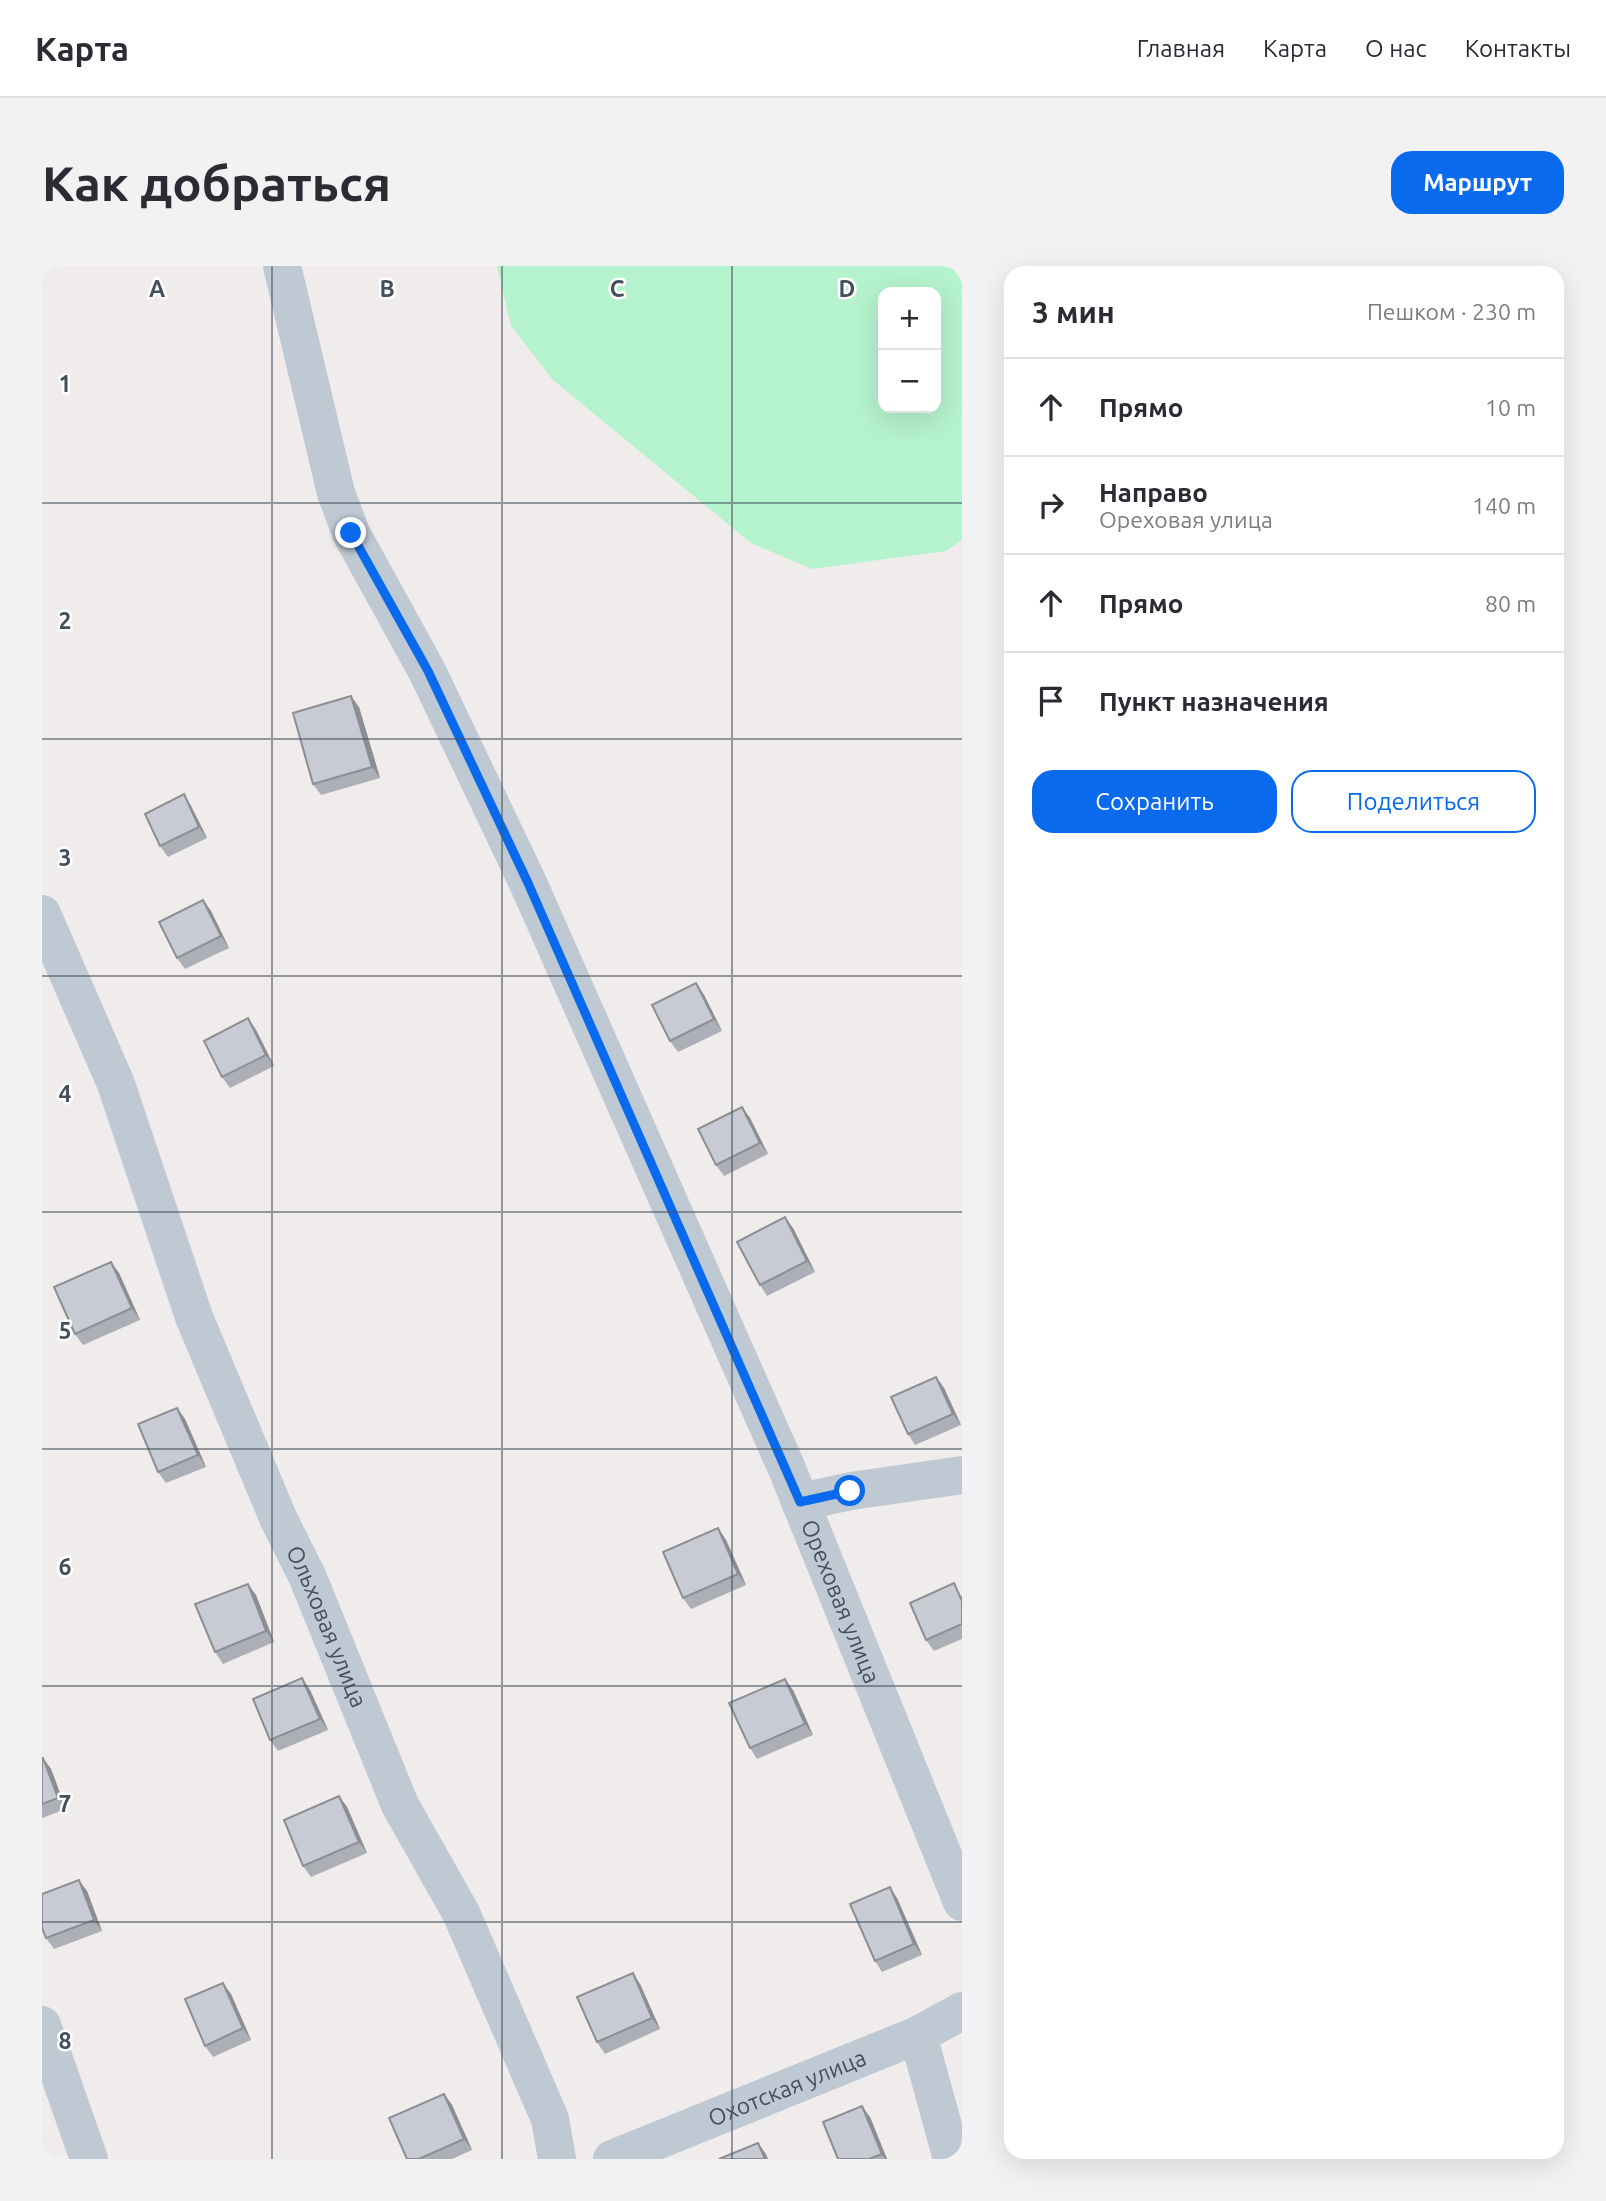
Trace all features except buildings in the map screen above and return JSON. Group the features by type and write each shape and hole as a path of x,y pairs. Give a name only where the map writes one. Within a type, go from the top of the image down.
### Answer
{"street":[{"name":"Ореховая улица","path":"282,266 336,493 351,533 428,671 528,883 800,1502 962,1902"},
{"name":"Ольховая улица","path":"42,914 116,1084 194,1317 279,1520 308,1577 400,1805 461,1913 550,2119 557,2159"},
{"path":"800,1502 850,1491 962,1475"},
{"name":"Охотская улица","path":"611,2159 918,2035 962,2011"},
{"path":"42,2025 89,2159"},
{"path":"918,2035 952,2159"}],"green space":[{"path":"497,266 962,266 962,540 946,551 812,569 751,543 553,380 511,326"}],"route":[{"path":"351,533 428,671 528,883 800,1502 850,1491"}]}
